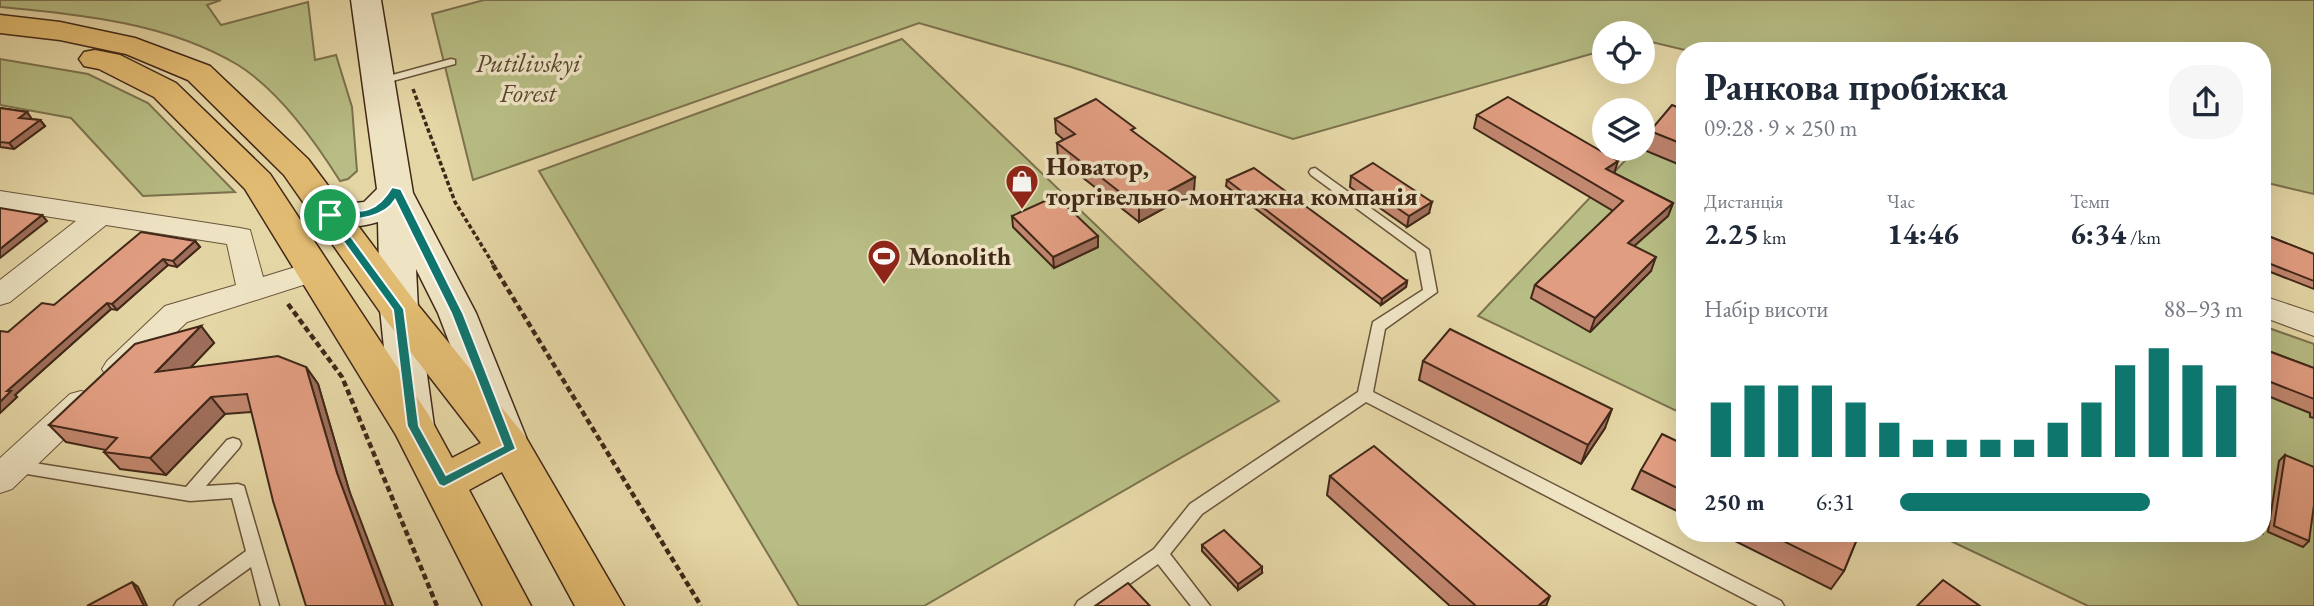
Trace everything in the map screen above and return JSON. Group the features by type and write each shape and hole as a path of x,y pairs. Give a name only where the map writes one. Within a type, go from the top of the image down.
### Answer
{"main road":[{"path":"0,24 60,31 135,47 199,73 296,167 398,309 510,449 600,606"},
{"path":"0,43 109,62 165,90 258,183 413,426 507,606"},
{"path":"444,482 510,449"}],"street":[{"path":"366,0 393,78 398,309 413,426"},
{"path":"330,215 351,217 372,212 389,202 396,189"},
{"path":"396,189 457,313 510,449"},
{"path":"0,200 240,237 251,291"},
{"path":"0,295 100,216"},
{"path":"7,473 176,314 315,271"},
{"path":"2271,309 2314,326"}],"lane":[{"path":"393,78 451,62"},
{"path":"1084,606 1160,554 1196,509 1365,395 1378,326 1430,292 1422,250 1315,172"},
{"path":"1365,395 1775,606"},
{"path":"190,494 233,444"},
{"path":"7,473 190,494 238,491 270,606"},
{"path":"183,606 255,554"},
{"path":"1160,554 1201,606"}],"path":[{"path":"393,78 455,202 701,606"},
{"path":"251,291 285,299 342,377 437,606"}],"green space":[{"path":"0,0 221,0 207,5 221,25 308,2 315,60 336,55 352,107 357,171 348,179 340,181 307,133 281,102 238,65 210,50 182,39 122,23 0,7"},
{"name":"Putilivskyi Forest","path":"484,0 2314,0 2314,194 2271,184 2271,42 1676,42 1676,48 1655,43 1655,21 1592,21 1592,54 1293,139 1071,67 919,23 473,180 432,14"},
{"name":"Monolith","path":"902,39 1279,401 924,606 799,606 539,171"},
{"path":"0,59 88,74 148,103 235,192 143,196 71,118 0,105"},
{"path":"1666,117 1676,120 1676,411 1478,316 1625,161 1655,161 1655,128"},
{"path":"2271,329 2314,344 2314,606 2088,606 1953,542 2271,542"}],"building":[{"path":"1508,97 1592,146 1592,161 1618,161 1606,169 1673,203 1628,243 1656,257 1595,318 1535,285 1623,201 1477,115"},
{"path":"1096,99 1135,128 1131,130 1195,177 1139,207 1057,143 1075,134 1055,119"},
{"path":"1672,105 1676,107 1676,141 1655,133 1655,125"},
{"path":"0,108 27,112 19,118 40,120 9,143 0,142"},
{"path":"1373,163 1432,202 1409,216 1351,176"},
{"path":"1254,168 1407,281 1382,299 1227,180"},
{"path":"1056,196 1098,236 1053,257 1012,216"},
{"path":"0,208 42,215 0,249"},
{"path":"141,232 195,241 173,261 163,259 112,304 107,303 7,391 11,391 0,402 0,331 8,332 42,303 54,305"},
{"path":"2271,237 2314,254 2314,281 2271,264"},
{"path":"201,326 156,372 278,356 306,367 337,473 386,606 306,606 273,501 247,394 211,397 150,458 104,452 117,438 49,425 135,344"},
{"path":"1450,329 1612,409 1588,445 1423,361"},
{"path":"2271,352 2314,368 2314,399 2271,382"},
{"path":"1662,434 1676,441 1676,488 1641,470"},
{"path":"1374,446 1550,596 1538,606 1476,606 1330,476"},
{"path":"2285,455 2314,467 2314,505 2309,541 2274,526"},
{"path":"1224,530 1262,567 1238,584 1202,545"},
{"path":"1785,542 1856,542 1844,571"},
{"path":"1943,580 1980,606 1917,606"},
{"path":"132,582 144,606 87,606"},
{"path":"1128,583 1150,606 1095,606"}],"place":[{"name":"Новатор, торгівельно-монтажна компанія","path":"1022,211"},
{"name":"Monolith","path":"884,286"}],"route":[{"path":"396,189 457,313 510,449 444,482 413,426 398,309 330,215 351,217 372,212 389,202 396,189"}]}
